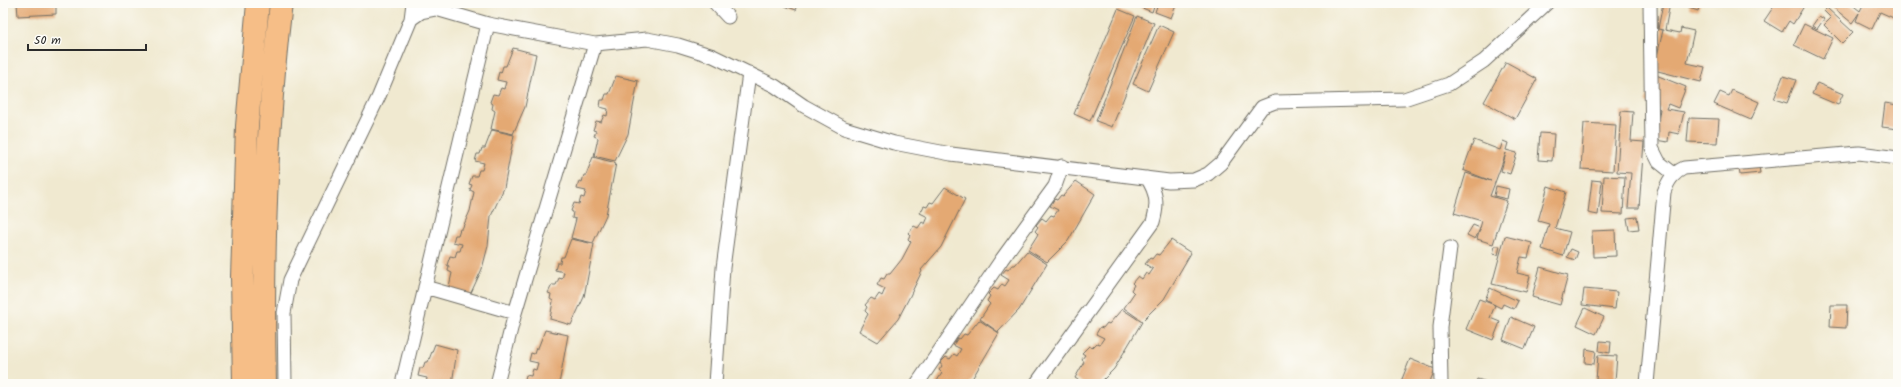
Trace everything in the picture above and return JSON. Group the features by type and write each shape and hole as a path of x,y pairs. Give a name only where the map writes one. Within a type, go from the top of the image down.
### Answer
{"highway":[{"path":"244,384 242,277 247,126 258,3"},
{"path":"265,384 263,319 266,192 281,3"}],"street":[{"path":"285,384 284,313 290,280 373,108 411,19 413,3"},
{"path":"715,3 728,17"},
{"path":"411,19 432,6 488,24 596,44 647,39 713,56 775,86 804,106 844,128 886,141 951,154 1062,166 1170,181 1194,180 1208,174 1221,163 1262,107 1276,102 1404,98 1449,84 1484,61 1547,3"},
{"path":"1650,3 1652,148 1659,162 1674,174"},
{"path":"402,384 488,24"},
{"path":"497,384 514,313 596,44"},
{"path":"715,384 723,268 749,73"},
{"path":"1647,384 1664,192 1666,185 1674,174 1684,168 1859,154 1898,158"},
{"path":"917,384 1002,259 1055,186 1062,166"},
{"path":"1036,384 1153,222 1156,211 1156,199 1154,188 1147,178"},
{"path":"1441,384 1440,327 1450,248"},
{"path":"425,287 514,313"}],"building":[{"path":"17,3 56,3 56,14 18,16"},
{"path":"786,3 799,3 796,10 785,6"},
{"path":"1136,3 1155,3 1152,12 1135,5"},
{"path":"1158,3 1177,3 1171,18 1155,12"},
{"path":"1663,3 1670,3 1665,30 1680,33 1681,28 1694,31 1687,63 1705,67 1701,82 1654,70 1663,30 1658,29"},
{"path":"1690,3 1700,3 1698,11 1689,8"},
{"path":"1776,3 1806,3 1793,24 1789,21 1782,32 1764,21"},
{"path":"1828,3 1850,3 1860,11 1864,3 1898,3 1898,20 1880,12 1872,29 1856,21 1859,13 1852,23"},
{"path":"1827,8 1853,32 1842,43 1824,25 1831,18 1824,11"},
{"path":"1118,9 1135,16 1090,121 1074,114"},
{"path":"1137,16 1154,23 1112,127 1096,121"},
{"path":"1819,16 1824,19 1817,29 1812,26"},
{"path":"1804,24 1833,38 1823,59 1794,45"},
{"path":"1159,25 1174,32 1148,91 1133,84"},
{"path":"513,48 536,54 525,107 513,134 491,129 495,111 492,109 493,104 490,102 493,94 498,95 501,88 504,89 506,82 497,80 499,72 501,73 503,66 506,66"},
{"path":"1506,62 1537,79 1515,119 1484,102"},
{"path":"1656,75 1686,87 1678,108 1668,104 1666,109 1684,112 1679,134 1669,132 1668,142 1655,140 1660,109 1645,102"},
{"path":"616,76 638,81 628,134 615,161 594,156 598,138 594,136 596,131 593,130 596,121 601,122 604,115 607,116 608,109 600,107 601,100 604,100 606,94 609,94"},
{"path":"1783,76 1796,80 1787,103 1774,99"},
{"path":"1817,83 1843,94 1838,105 1812,94"},
{"path":"1732,90 1759,102 1751,120 1714,104 1720,92 1729,96"},
{"path":"1885,103 1898,105 1898,129 1882,127"},
{"path":"1621,111 1633,112 1631,141 1644,142 1639,208 1628,208 1631,173 1617,172"},
{"path":"1689,118 1719,119 1717,143 1687,142"},
{"path":"1584,123 1616,125 1613,171 1581,169"},
{"path":"492,130 514,135 504,188 491,216 488,246 482,269 469,297 448,291 452,273 448,271 449,266 447,265 450,256 455,257 457,251 460,251 462,244 453,242 455,235 458,235 460,229 462,229 470,211 474,192 470,190 472,185 469,184 472,176 477,176 479,170 482,170 484,163 475,161 477,154 480,154 482,148 485,148"},
{"path":"1540,133 1554,134 1552,161 1538,160"},
{"path":"1474,140 1500,150 1503,141 1508,143 1506,150 1517,153 1510,174 1501,171 1506,153 1490,196 1507,201 1493,244 1477,239 1480,229 1475,239 1467,235 1473,225 1480,228 1482,221 1454,213 1466,173 1491,181 1463,170"},
{"path":"593,157 616,163 606,215 593,243 571,238 576,219 572,218 573,212 571,211 574,203 579,204 581,197 584,198 586,191 577,189 579,181 582,182 584,175 586,175"},
{"path":"1758,160 1760,173 1740,175 1738,162"},
{"path":"1604,176 1625,177 1623,214 1602,213"},
{"path":"1592,180 1602,181 1598,215 1588,213"},
{"path":"1076,181 1095,194 1068,241 1047,262 1028,250 1038,234 1035,231 1038,227 1036,225 1042,218 1046,221 1051,215 1054,216 1058,210 1050,206 1054,199 1057,200 1061,195 1063,196"},
{"path":"1496,186 1509,189 1507,199 1494,196"},
{"path":"1548,186 1566,192 1555,228 1570,232 1563,256 1542,249 1549,224 1538,221"},
{"path":"945,187 965,199 941,247 921,270 922,271 898,319 878,342 859,331 868,314 865,311 867,307 865,305 871,298 875,300 879,294 882,296 885,289 877,285 881,278 884,279 887,274 890,274 902,259 911,242 908,239 910,235 908,233 914,226 918,228 922,222 925,224 928,217 920,213 924,206 927,207 930,202 933,203"},
{"path":"1637,217 1639,229 1629,230 1627,218"},
{"path":"1615,230 1616,256 1593,257 1592,231"},
{"path":"1505,236 1532,243 1528,258 1521,257 1517,273 1530,276 1526,292 1492,284"},
{"path":"571,239 594,244 584,297 571,325 550,319 553,301 550,299 551,294 548,293 552,285 556,285 559,278 562,279 564,272 555,270 557,263 560,263 561,257 564,257"},
{"path":"1171,240 1191,253 1164,299 1142,321 1124,308 1134,293 1131,290 1134,285 1132,283 1138,276 1142,279 1146,273 1149,275 1153,269 1145,264 1156,254 1159,255"},
{"path":"1495,246 1500,246 1498,255 1493,254"},
{"path":"1571,249 1578,252 1575,260 1567,257"},
{"path":"1027,251 1047,264 1019,310 998,332 980,319 990,304 987,301 990,296 988,294 994,288 998,290 1002,284 1005,286 1009,280 1001,275 1006,269 1008,270 1012,265 1015,265"},
{"path":"1540,267 1568,275 1560,305 1532,297"},
{"path":"1490,288 1518,301 1514,309 1503,304 1501,308 1485,300"},
{"path":"1584,289 1617,292 1615,309 1582,305"},
{"path":"1479,299 1495,305 1490,318 1500,322 1493,340 1466,329"},
{"path":"1831,305 1847,305 1846,328 1830,327"},
{"path":"1585,308 1604,317 1596,334 1577,325"},
{"path":"1122,309 1142,322 1114,369 1099,384 1084,384 1075,378 1084,362 1082,359 1085,355 1082,353 1089,346 1092,348 1097,343 1100,344 1104,338 1096,334 1100,327 1103,328 1107,323 1109,324"},
{"path":"1511,317 1534,327 1525,349 1503,340"},
{"path":"979,320 999,333 972,379 967,384 935,384 942,373 939,370 942,366 940,363 946,357 950,359 954,354 957,356 961,349 953,345 958,338 960,339 964,334 967,335"},
{"path":"545,330 568,335 559,384 524,384 526,375 531,376 533,369 536,370 538,363 529,361 531,353 534,354 536,348 538,348"},
{"path":"1600,341 1611,342 1610,353 1599,351"},
{"path":"435,344 457,350 452,384 426,384 427,378 418,376 420,368 423,368 425,362 428,362"},
{"path":"1586,349 1596,351 1594,364 1585,363"},
{"path":"1598,355 1617,356 1615,381 1596,380"},
{"path":"1410,359 1435,369 1429,384 1400,384"},
{"path":"1477,379 1494,384 1475,384"}]}
